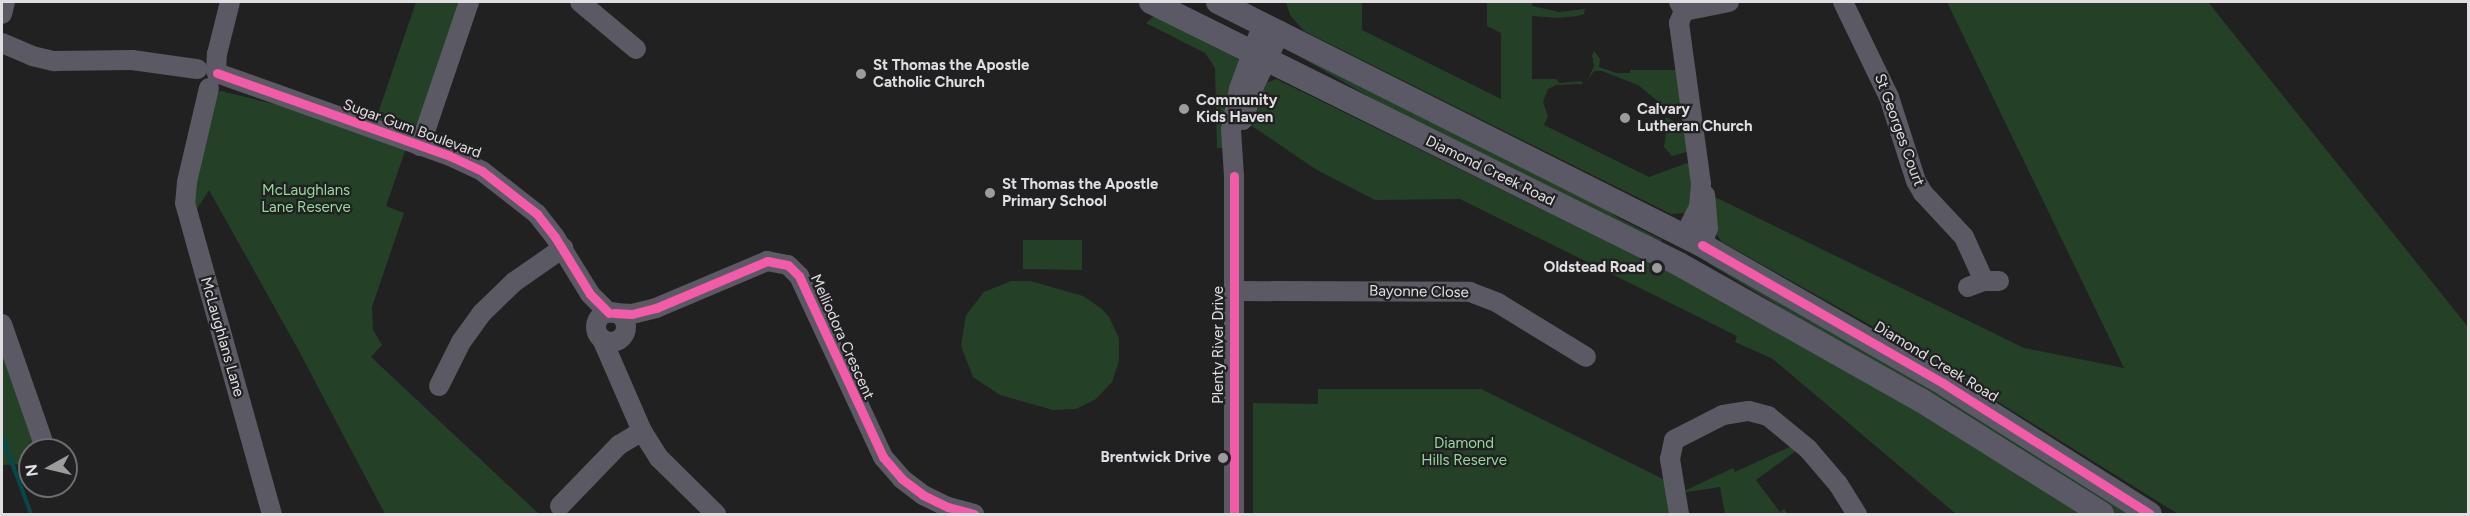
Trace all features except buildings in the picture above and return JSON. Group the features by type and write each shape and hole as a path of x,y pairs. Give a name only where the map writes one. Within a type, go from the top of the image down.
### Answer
{"main road":[{"name":"Diamond Creek Road","path":"1151,2 1679,264 1919,399 2102,514"},
{"name":"Diamond Creek Road","path":"1218,2 1272,27 1693,240 1928,374 2150,514"},
{"path":"1679,264 1692,260 1693,240"}],"street":[{"path":"2,14 5,2"},
{"path":"206,77 230,2"},
{"path":"420,146 469,2"},
{"path":"580,2 636,49"},
{"path":"1693,240 1708,228 1708,216 1701,184 1679,22 1681,6 1729,2"},
{"name":"St Georges Court","path":"1843,2 1886,89 1916,181 1928,199 1964,237 1983,283"},
{"name":"Plenty River Drive","path":"1234,514 1234,176 1238,140 1245,111 1259,57 1272,27"},
{"name":"Sugar Gum Boulevard","path":"2,43 45,59 132,60 269,94 467,163 501,183 537,214 563,248 611,328 626,397 642,431 659,458 716,514"},
{"name":"McLaughlans Lane","path":"206,77 193,158 185,191 186,211 272,514"},
{"path":"439,386 461,342 481,314 514,282 563,248"},
{"name":"Melliodora Crescent","path":"611,328 632,314 656,308 760,263 772,261 788,266 799,276 869,433 883,457 902,479 923,495 948,507 974,514"},
{"name":"Bayonne Close","path":"1235,291 1470,292 1498,303 1586,357"},
{"path":"2,324 42,438"},
{"path":"1679,514 1670,459 1674,440 1723,415 1749,411 1768,416 1808,449 1838,484 1857,514"},
{"path":"560,506 619,445 642,431"}],"green space":[{"path":"416,2 463,2 418,128 411,132 375,122"},
{"path":"1286,2 1362,2 1362,30 1501,99 1501,33 1487,26 1487,2 1532,2 1532,6 1559,12 1585,9 1584,14 1577,16 1558,18 1532,16 1532,79 1556,79 1559,83 1581,81 1583,84 1556,85 1548,89 1543,102 1548,116 1544,125 1649,177 1687,163 1692,168 1696,197 1686,213 1671,214 1304,31 1290,15"},
{"path":"1947,2 2208,2 2468,327 2468,514 2178,514 1920,353 1722,242 1716,234 1709,194 2024,348 2124,368"},
{"path":"1154,16 1238,59 1241,64 1224,148 1217,148 1215,68 1205,53 1146,23"},
{"path":"1290,51 1584,195 1620,219 1662,240 1660,246 1404,117"},
{"path":"1594,51 1600,59 1599,67 1616,73 1630,73 1630,70 1681,70 1685,113 1681,116 1672,113 1638,85 1602,71 1594,71 1588,80 1594,66 1592,55"},
{"path":"1276,79 1671,273 1886,392 2081,514 1956,514 1773,359 1735,342 1737,336 1460,199 1375,200 1317,170 1249,124 1266,83"},
{"name":"McLaughlans Lane Reserve","path":"221,91 290,108 406,148 386,206 404,213 372,307 373,330 382,345 371,357 539,514 385,514 299,351 209,190 193,215 191,207 217,93"},
{"path":"1665,117 1686,127 1690,151 1672,156 1664,147 1667,126"},
{"path":"1023,240 1082,240 1082,270 1023,269"},
{"path":"1709,258 1773,292 2136,514 2114,514 2034,462 1708,263"},
{"path":"1011,281 1030,281 1083,296 1102,309 1109,317 1119,338 1119,361 1112,382 1096,399 1076,409 1053,410 1000,395 973,377 961,346 966,315 984,292"},
{"path":"2,341 37,438 18,438 18,464 2,465"},
{"name":"Diamond Hills Reserve","path":"1318,389 1481,389 1669,482 1675,514 1253,514 1253,403 1318,404"},
{"path":"1796,444 1800,448 1756,480 1780,512 1784,509 1788,514 1725,514 1720,487 1680,493 1733,468 1735,472"}],"waterway":[{"path":"2,436 31,514"}],"cycle path":[{"path":"217,73 450,156 482,171 537,214 555,237 590,294 609,313"},
{"path":"1234,176 1234,514"},
{"path":"1702,245 1946,385 2150,514"},
{"path":"614,313 632,314 656,308 767,261 788,265 799,276 883,457 902,479 923,495 948,507 974,514"}],"place":[{"name":"St Thomas the Apostle Catholic Church","path":"861,74"},
{"name":"Community Kids Haven","path":"1184,109"},
{"name":"Calvary Lutheran Church","path":"1625,118"},
{"name":"St Thomas the Apostle Primary School","path":"990,193"},
{"name":"Oldstead Road","path":"1657,268"},
{"name":"Brentwick Drive","path":"1223,458"}]}
